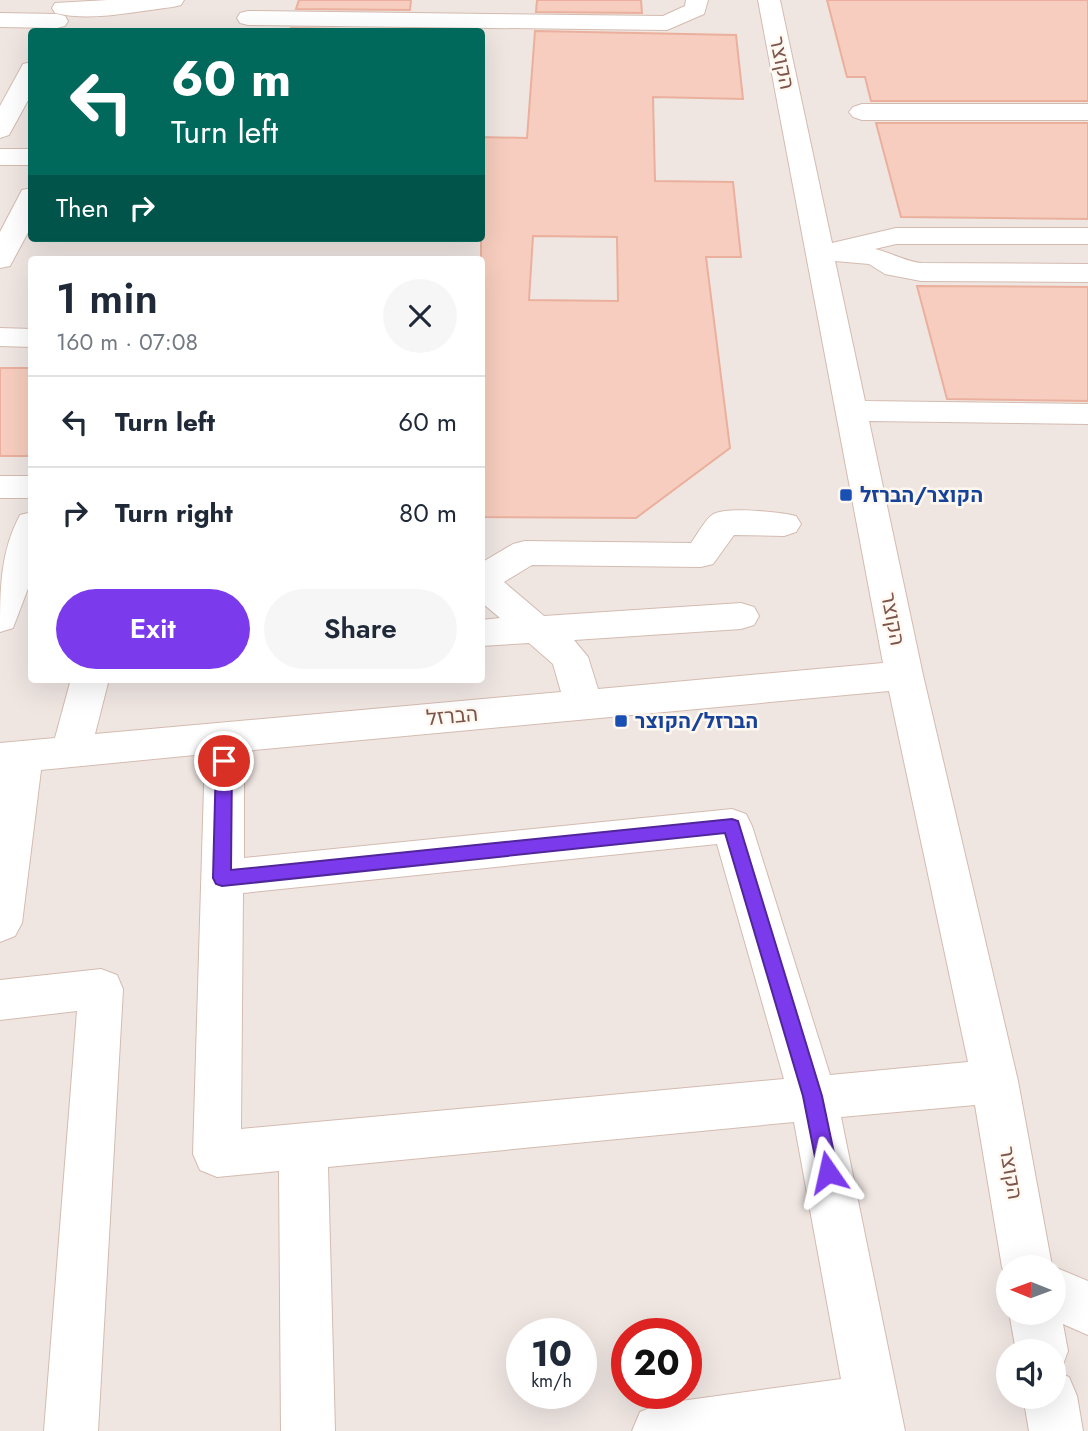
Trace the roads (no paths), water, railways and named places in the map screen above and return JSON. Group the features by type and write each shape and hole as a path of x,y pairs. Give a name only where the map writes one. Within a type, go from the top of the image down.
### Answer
{"street":[{"path":"12,20 173,0"},
{"path":"247,18 667,23 696,9 697,0"},
{"name":"הקוצר","path":"769,0 904,675 995,1081 1029,1255"},
{"path":"0,130 28,77"},
{"path":"862,112 1088,112"},
{"path":"0,157 28,157"},
{"path":"0,260 28,204"},
{"path":"820,252 896,236 1088,236"},
{"path":"820,252 857,253 878,258 895,268 921,272 1088,273"},
{"path":"0,337 28,338"},
{"path":"850,411 1088,414"},
{"path":"0,487 28,487"},
{"path":"485,578 525,553 701,555 724,523 784,524"},
{"path":"0,619 28,535"},
{"path":"485,584 569,657 583,704"},
{"path":"485,633 741,616"},
{"name":"הברזל","path":"11,757 904,675"},
{"path":"71,751 89,683"},
{"path":"225,737 217,1154 995,1081"},
{"path":"0,923 11,757"},
{"path":"222,878 732,825 813,1096 875,1417 659,1431"},
{"path":"0,1000 101,989 71,1431"},
{"path":"303,1145 308,1431"},
{"path":"1066,1297 1088,1309"},
{"path":"1052,1409 1056,1431"}],"place":[{"name":"הקוצר/הברזל","path":"846,495"},
{"name":"הברזל/הקוצר","path":"621,721"}]}
